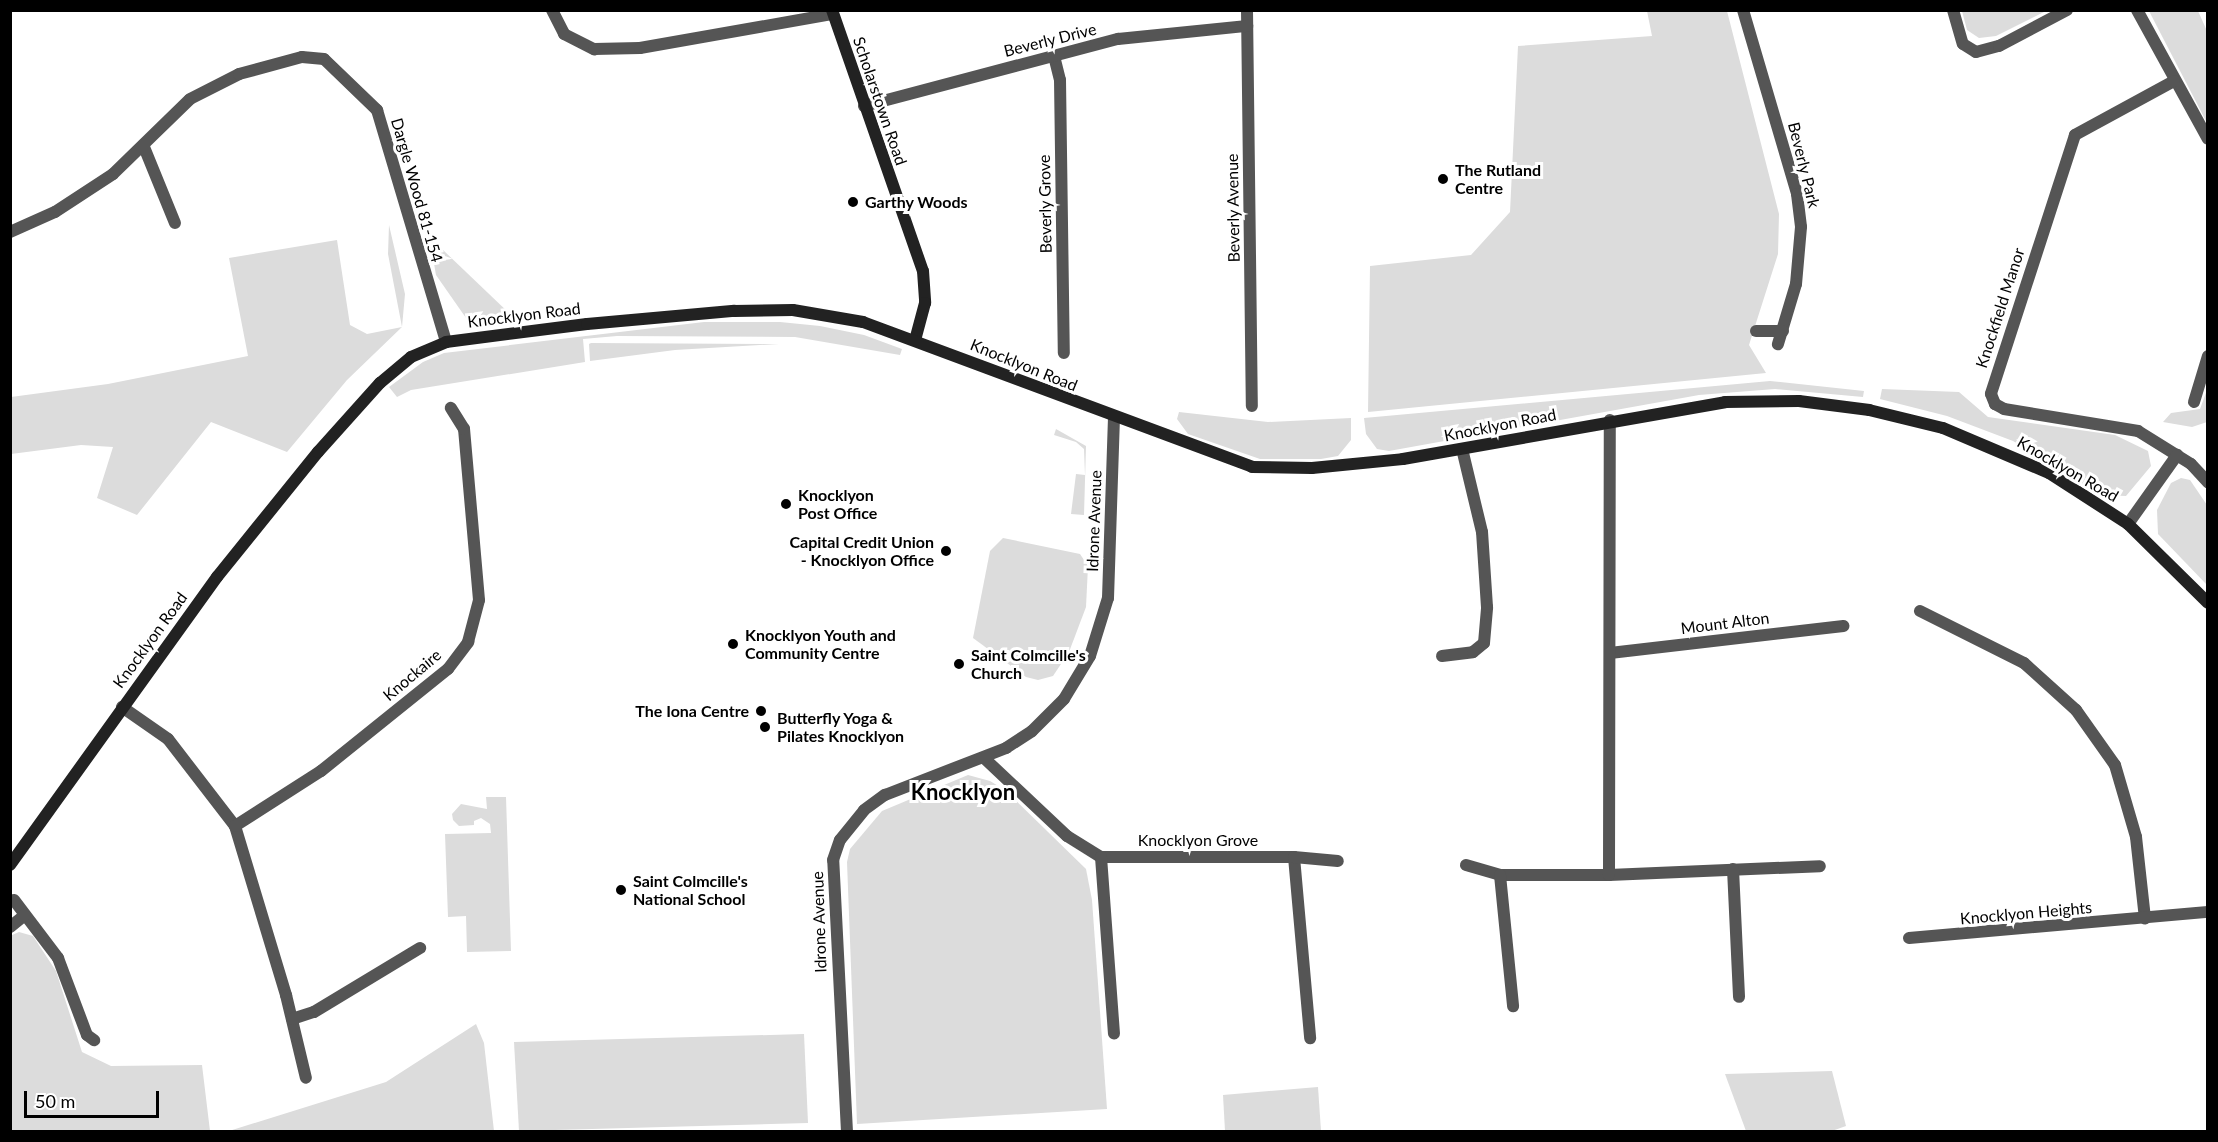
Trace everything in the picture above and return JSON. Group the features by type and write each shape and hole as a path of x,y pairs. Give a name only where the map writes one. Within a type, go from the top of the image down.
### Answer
{"street":[{"path":"552,10 564,34 594,49 640,48 832,12"},
{"name":"Beverly Avenue","path":"1247,10 1252,406"},
{"name":"Beverly Park","path":"1743,10 1797,194 1800,265 1778,344"},
{"path":"1953,10 1963,44 1969,51 1984,51 2067,10"},
{"path":"2137,10 2174,81 2208,139"},
{"name":"Scholarstown Road","path":"832,12 923,271 925,303 915,340"},
{"name":"Beverly Drive","path":"864,106 1148,34 1247,26"},
{"name":"Beverly Grove","path":"1054,56 1060,80 1064,353"},
{"name":"Dargle Wood 81-154","path":"10,232 55,212 113,174 144,147 190,99 239,74 302,57 324,59 377,110 446,342"},
{"name":"Knockfield Manor","path":"2174,81 2075,135 1991,390 1992,399 2000,407 2138,431 2177,454"},
{"path":"144,147 175,223"},
{"name":"Knocklyon Road","path":"10,865 77,776 122,707 221,571 318,452 399,366 425,349 446,342 587,324 734,310 820,313 863,322 915,340 1114,419 1252,467 1360,465 1462,449 1686,406 1763,401 1827,403 1884,412 1943,428 2020,458 2128,524 2208,603"},
{"path":"1756,331 1783,331"},
{"path":"2194,402 2208,356"},
{"name":"Knockaire","path":"236,826 321,771 448,669 468,642 479,600 464,429 451,408"},
{"name":"Idrone Avenue","path":"847,1131 833,860 840,840 864,810 885,795 984,758 1032,731 1064,699 1090,656 1108,598 1114,419"},
{"path":"1609,875 1610,420"},
{"path":"1442,656 1473,652 1484,643 1487,607 1482,532 1462,449"},
{"path":"2128,524 2177,454 2208,482"},
{"path":"1920,611 2024,663 2076,710 2115,765 2136,837 2145,919"},
{"name":"Mount Alton","path":"1610,653 1843,626"},
{"path":"122,707 168,739 236,826 292,1019 306,1078"},
{"path":"984,758 1067,836 1101,857 1114,1034"},
{"name":"Knocklyon Grove","path":"1101,857 1294,857 1338,861"},
{"path":"1294,857 1310,1038"},
{"path":"1466,865 1500,875 1609,875 1820,866"},
{"path":"1733,869 1739,997"},
{"path":"1500,875 1514,1006"},
{"path":"14,900 58,958 87,1035 94,1040"},
{"name":"Knocklyon Heights","path":"1909,938 2208,912"},
{"path":"10,927 25,915"},
{"path":"292,1019 314,1012 420,948"}],"shaded area":[{"path":"1962,10 2046,11 1996,36 1979,38 1967,30"},
{"path":"1647,11 1727,11 1779,214 1778,254 1749,345 1766,373 1368,412 1370,266 1471,255 1510,212 1518,46 1652,36"},
{"path":"2149,11 2198,11 2207,31 2207,123"},
{"path":"389,225 405,294 402,327 388,254"},
{"path":"337,240 350,325 367,334 402,327 347,380 287,452 211,422 137,515 97,498 113,447 81,445 11,454 11,397 108,384 248,356 229,258"},
{"path":"443,250 511,315 478,321 466,318 436,275 432,252"},
{"path":"704,322 780,322 820,326 864,335 902,349 900,355 795,337 617,336 583,339 585,362 411,390 397,397 389,387 423,362 444,353"},
{"path":"589,344 779,344 675,350 590,361"},
{"path":"1770,381 1864,391 1863,397 1775,389 1699,395 1389,451 1377,449 1366,434 1364,418"},
{"path":"1882,389 1959,392 1988,417 2115,435 2148,451 2151,466 2126,496 2101,495 2013,441 1947,416 1880,399"},
{"path":"2207,390 2207,422 2192,427 2163,422 2171,413 2200,409"},
{"path":"1179,412 1268,422 1351,418 1351,440 1338,456 1321,459 1260,459 1188,434 1177,419"},
{"path":"1056,429 1086,446 1084,515 1071,514 1076,474 1085,475 1084,449 1076,442 1054,435"},
{"path":"2181,478 2190,480 2207,505 2207,585 2158,534 2157,510 2171,483"},
{"path":"1003,538 1080,554 1088,566 1086,607 1069,652 1053,676 1038,680 1026,677 973,638 990,551"},
{"path":"968,775 990,781 1005,790 1086,869 1092,900 1107,1109 857,1124 847,862 850,849 882,811"},
{"path":"486,797 506,797 511,951 467,952 466,916 448,917 445,834 491,833 490,824 481,818 474,821 474,825 459,826 453,820 452,814 461,804 487,809"},
{"path":"19,932 33,936 56,971 82,1052 111,1066 202,1065 210,1131 11,1132 10,936"},
{"path":"476,1024 484,1043 494,1131 229,1131 386,1082"},
{"path":"804,1034 808,1123 519,1131 514,1042"},
{"path":"1832,1071 1846,1126 1829,1132 1746,1131 1725,1074"},
{"path":"1318,1087 1321,1131 1225,1131 1223,1095"}],"place":[{"name":"The Rutland Centre","path":"1443,179"},
{"name":"Garthy Woods","path":"853,202"},
{"name":"Knocklyon Post Office","path":"786,504"},
{"name":"Capital Credit Union - Knocklyon Office","path":"946,551"},
{"name":"Knocklyon Youth and Community Centre","path":"733,644"},
{"name":"Saint Colmcille's Church","path":"959,664"},
{"name":"The Iona Centre","path":"761,711"},
{"name":"Butterfly Yoga & Pilates Knocklyon","path":"765,727"},
{"name":"Saint Colmcille's National School","path":"621,890"}],"district":[{"name":"Knocklyon","path":"963,792"}]}
